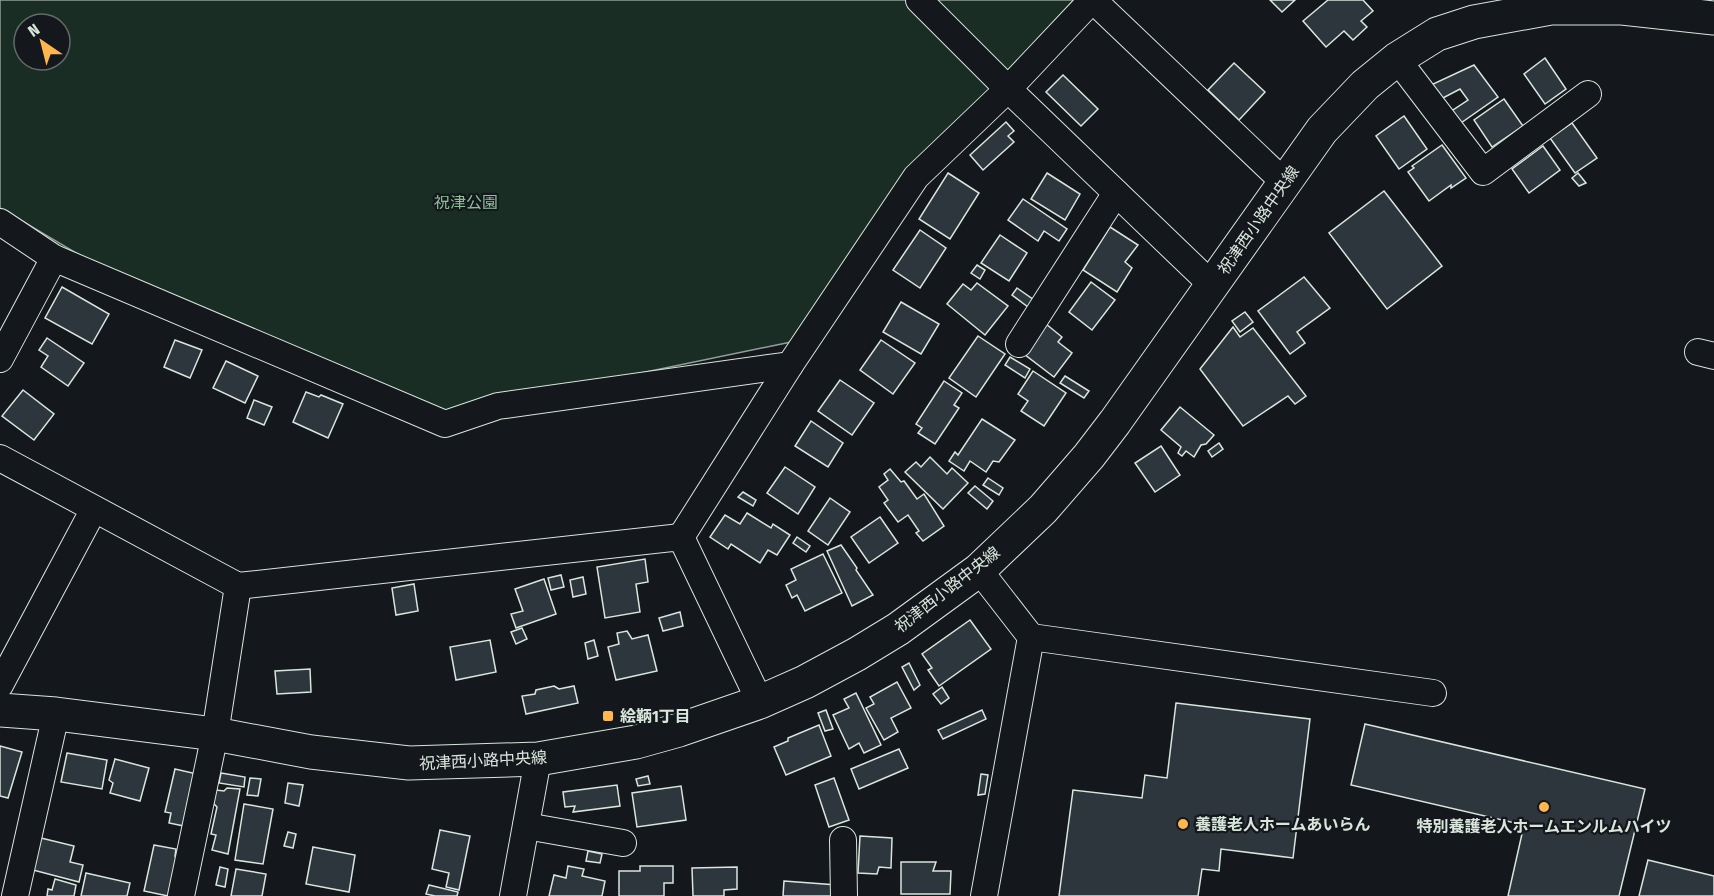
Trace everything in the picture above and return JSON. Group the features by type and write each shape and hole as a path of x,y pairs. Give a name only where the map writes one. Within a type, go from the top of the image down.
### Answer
{"main road":[{"name":"祝津西小路中央線","path":"0,710 56,714 215,734 311,752 409,763 537,759 636,742 760,702 805,682 898,629 979,570 1043,509 1089,456 1121,413 1322,130 1365,85 1397,59 1437,34 1474,22 1551,8 1621,4 1714,18"}],"street":[{"path":"919,0 1212,285"},
{"path":"681,537 790,365 916,177 1008,89 1093,0 1284,182"},
{"path":"1397,59 1483,172 1588,94"},
{"path":"1019,344 1116,193"},
{"path":"0,222 54,258 445,424 498,406 790,365"},
{"path":"0,359 54,258"},
{"path":"0,458 238,586 681,537"},
{"path":"0,684 94,509"},
{"path":"681,537 760,702"},
{"path":"979,570 1031,637 1432,693"},
{"path":"181,896 215,734 238,586"},
{"path":"984,896 1031,637"},
{"path":"15,896 56,714"},
{"path":"513,896 537,759"},
{"path":"526,826 623,843"},
{"path":"843,840 844,896"}],"green space":[{"name":"祝津公園","path":"0,0 1074,0 954,128 796,341 444,412 88,260 0,208"}],"building":[{"path":"1270,0 1295,0 1282,12"},
{"path":"1328,0 1363,0 1373,11 1361,21 1367,27 1353,40 1344,31 1326,47 1303,21"},
{"path":"1545,58 1566,89 1545,104 1524,74"},
{"path":"1234,63 1265,92 1239,120 1208,90"},
{"path":"1474,65 1498,97 1458,125 1450,112 1468,100 1460,89 1441,99 1431,85"},
{"path":"1063,75 1098,109 1081,126 1046,92"},
{"path":"1504,99 1523,126 1492,147 1474,120"},
{"path":"1404,116 1427,149 1399,169 1376,136"},
{"path":"1006,122 1014,131 1008,136 1014,142 983,170 970,155"},
{"path":"1572,123 1597,158 1575,173 1550,138"},
{"path":"1442,145 1466,178 1451,188 1451,185 1429,201 1408,172 1414,168 1412,166"},
{"path":"1543,146 1560,170 1529,193 1512,169"},
{"path":"948,173 979,193 950,239 919,219"},
{"path":"1047,173 1080,194 1065,220 1031,199"},
{"path":"1578,173 1586,183 1579,186 1572,178"},
{"path":"1384,191 1442,266 1387,309 1329,233"},
{"path":"1023,199 1067,229 1059,241 1044,231 1038,241 1008,220"},
{"path":"1110,227 1138,245 1125,262 1132,268 1117,292 1083,270"},
{"path":"920,230 946,248 920,288 893,270"},
{"path":"1000,235 1027,253 1009,281 981,263"},
{"path":"977,265 985,270 980,279 971,273"},
{"path":"1304,277 1330,308 1297,332 1305,343 1290,354 1258,311"},
{"path":"1091,282 1115,300 1092,330 1069,312"},
{"path":"977,283 1008,306 985,335 947,304 963,284 971,290"},
{"path":"62,287 109,314 92,344 45,318"},
{"path":"1017,288 1034,300 1028,307 1012,295"},
{"path":"901,302 939,324 921,354 883,332"},
{"path":"1245,312 1253,322 1240,332 1232,321"},
{"path":"1046,324 1062,337 1058,342 1072,353 1054,377 1024,354"},
{"path":"1233,327 1240,337 1253,328 1306,396 1295,404 1288,396 1243,426 1200,369"},
{"path":"978,336 1005,354 976,397 949,378"},
{"path":"47,338 84,363 68,386 41,367 48,356 39,350"},
{"path":"175,340 202,350 190,378 164,367"},
{"path":"881,340 915,363 893,394 860,370"},
{"path":"1010,357 1030,369 1025,378 1005,365"},
{"path":"226,361 258,376 245,403 213,388"},
{"path":"1033,371 1066,393 1044,426 1021,411 1028,401 1018,394"},
{"path":"1065,376 1089,391 1084,398 1060,383"},
{"path":"840,380 874,403 852,435 818,411"},
{"path":"944,381 962,393 954,405 959,408 935,444 918,433 922,428 916,424"},
{"path":"23,390 54,414 34,440 2,416"},
{"path":"306,392 343,404 328,438 293,422"},
{"path":"254,400 272,407 264,425 247,418"},
{"path":"1180,407 1214,435 1206,444 1201,445 1194,457 1186,451 1182,456 1178,453 1181,447 1161,430"},
{"path":"982,419 1015,440 999,462 993,461 986,472 970,461 964,471 949,461 955,452 958,455"},
{"path":"811,421 843,443 828,467 795,446"},
{"path":"1219,443 1223,449 1212,457 1208,451"},
{"path":"1161,446 1180,475 1155,492 1135,463"},
{"path":"930,457 947,474 952,468 968,483 943,509 905,472 916,462 921,467"},
{"path":"785,467 815,487 798,514 767,493"},
{"path":"890,469 901,482 904,481 917,499 924,494 944,526 923,541 916,533 919,531 908,515 898,522 884,503 888,500 879,487 888,480 884,474"},
{"path":"988,478 1003,488 999,495 983,485"},
{"path":"975,486 993,501 987,509 968,493"},
{"path":"743,492 756,500 753,506 738,497"},
{"path":"830,498 850,512 828,545 808,531"},
{"path":"747,513 771,528 773,524 790,535 777,555 768,550 760,563 731,544 728,549 710,537 725,515 740,524"},
{"path":"880,517 898,543 869,563 851,537"},
{"path":"797,537 810,546 806,552 793,543"},
{"path":"841,545 873,595 852,606 827,551"},
{"path":"823,554 842,593 805,611 797,595 792,598 786,585 796,580 791,569"},
{"path":"645,559 648,582 636,584 640,612 605,618 597,567"},
{"path":"561,575 564,587 551,590 548,578"},
{"path":"583,577 586,594 573,597 570,580"},
{"path":"544,579 556,614 516,628 511,614 523,611 515,589"},
{"path":"414,584 418,611 396,615 392,588"},
{"path":"680,612 683,626 663,631 659,618"},
{"path":"970,620 991,649 939,686 928,670 932,668 922,654"},
{"path":"522,628 527,639 516,644 511,632"},
{"path":"627,631 632,639 648,635 657,671 616,680 608,647 619,644 617,633"},
{"path":"490,640 496,672 456,680 450,647"},
{"path":"594,640 598,656 588,659 585,643"},
{"path":"909,663 920,685 914,690 902,667"},
{"path":"310,669 311,692 277,694 275,671"},
{"path":"897,682 911,708 891,718 898,732 884,740 866,708 874,704 870,697"},
{"path":"554,686 559,689 574,686 578,703 526,714 522,696 535,694 536,690"},
{"path":"942,687 949,698 941,704 933,694"},
{"path":"856,693 881,745 864,753 859,743 849,749 833,715 849,708 844,699"},
{"name":"養護老人ホームあいらん","path":"1176,703 1310,719 1293,858 1221,849 1219,871 1202,869 1198,896 1059,896 1073,790 1142,798 1145,775 1167,778"},
{"path":"826,710 833,729 825,731 818,713"},
{"path":"982,710 986,719 943,739 938,730"},
{"name":"特別養護老人ホームエンルムハイツ","path":"1365,724 1645,789 1619,896 1508,896 1524,825 1351,785"},
{"path":"819,725 831,756 786,775 774,747 788,741 788,738"},
{"path":"0,746 22,752 8,798 0,796"},
{"path":"899,749 908,768 859,789 851,769"},
{"path":"67,753 107,760 102,789 61,782"},
{"path":"115,759 149,768 140,801 110,793 113,783 109,780"},
{"path":"175,769 197,774 184,826 169,823 171,813 165,812"},
{"path":"221,773 245,777 244,787 219,783"},
{"path":"981,774 988,775 985,794 978,795"},
{"path":"648,776 650,784 638,786 636,779"},
{"path":"250,778 261,779 258,796 247,795"},
{"path":"834,778 849,820 829,827 815,785"},
{"path":"288,783 303,785 299,806 285,803"},
{"path":"617,785 620,806 573,812 575,806 565,807 563,792"},
{"path":"681,786 686,820 637,827 632,793"},
{"path":"227,788 240,789 228,854 212,850 216,835 211,834 217,807 213,803 216,790 224,791"},
{"path":"244,804 273,809 263,864 235,860"},
{"path":"440,830 470,836 459,890 446,887 449,873 432,869"},
{"path":"288,832 296,834 293,848 284,846"},
{"path":"860,836 892,838 891,868 879,867 877,874 858,873"},
{"path":"41,838 74,846 70,862 83,865 79,882 33,870"},
{"path":"154,845 176,849 168,896 144,891"},
{"path":"313,847 355,855 349,892 306,884"},
{"path":"588,851 602,854 600,863 586,861"},
{"name":"特別養護老人ホームエンルムハイツ","path":"1648,860 1714,876 1714,896 1639,896"},
{"path":"901,862 936,862 933,871 951,871 950,894 901,894"},
{"path":"568,866 584,869 582,876 605,881 602,896 549,896 554,875 566,878"},
{"path":"640,866 673,866 673,883 664,883 664,896 619,896 619,871 640,871"},
{"path":"220,867 228,869 225,887 216,885"},
{"path":"737,867 737,889 724,890 724,896 693,896 692,868"},
{"path":"236,869 266,874 262,896 231,896"},
{"path":"86,873 130,883 127,896 81,896"},
{"path":"55,879 76,885 74,896 47,896 48,889 52,890"},
{"path":"784,881 837,885 836,896 783,896"},
{"path":"429,885 458,892 457,896 426,894"}],"place":[{"name":"絵鞆1丁目","path":"608,716"},
{"name":"特別養護老人ホームエンルムハイツ","path":"1544,807"},
{"name":"養護老人ホームあいらん","path":"1183,824"}]}
